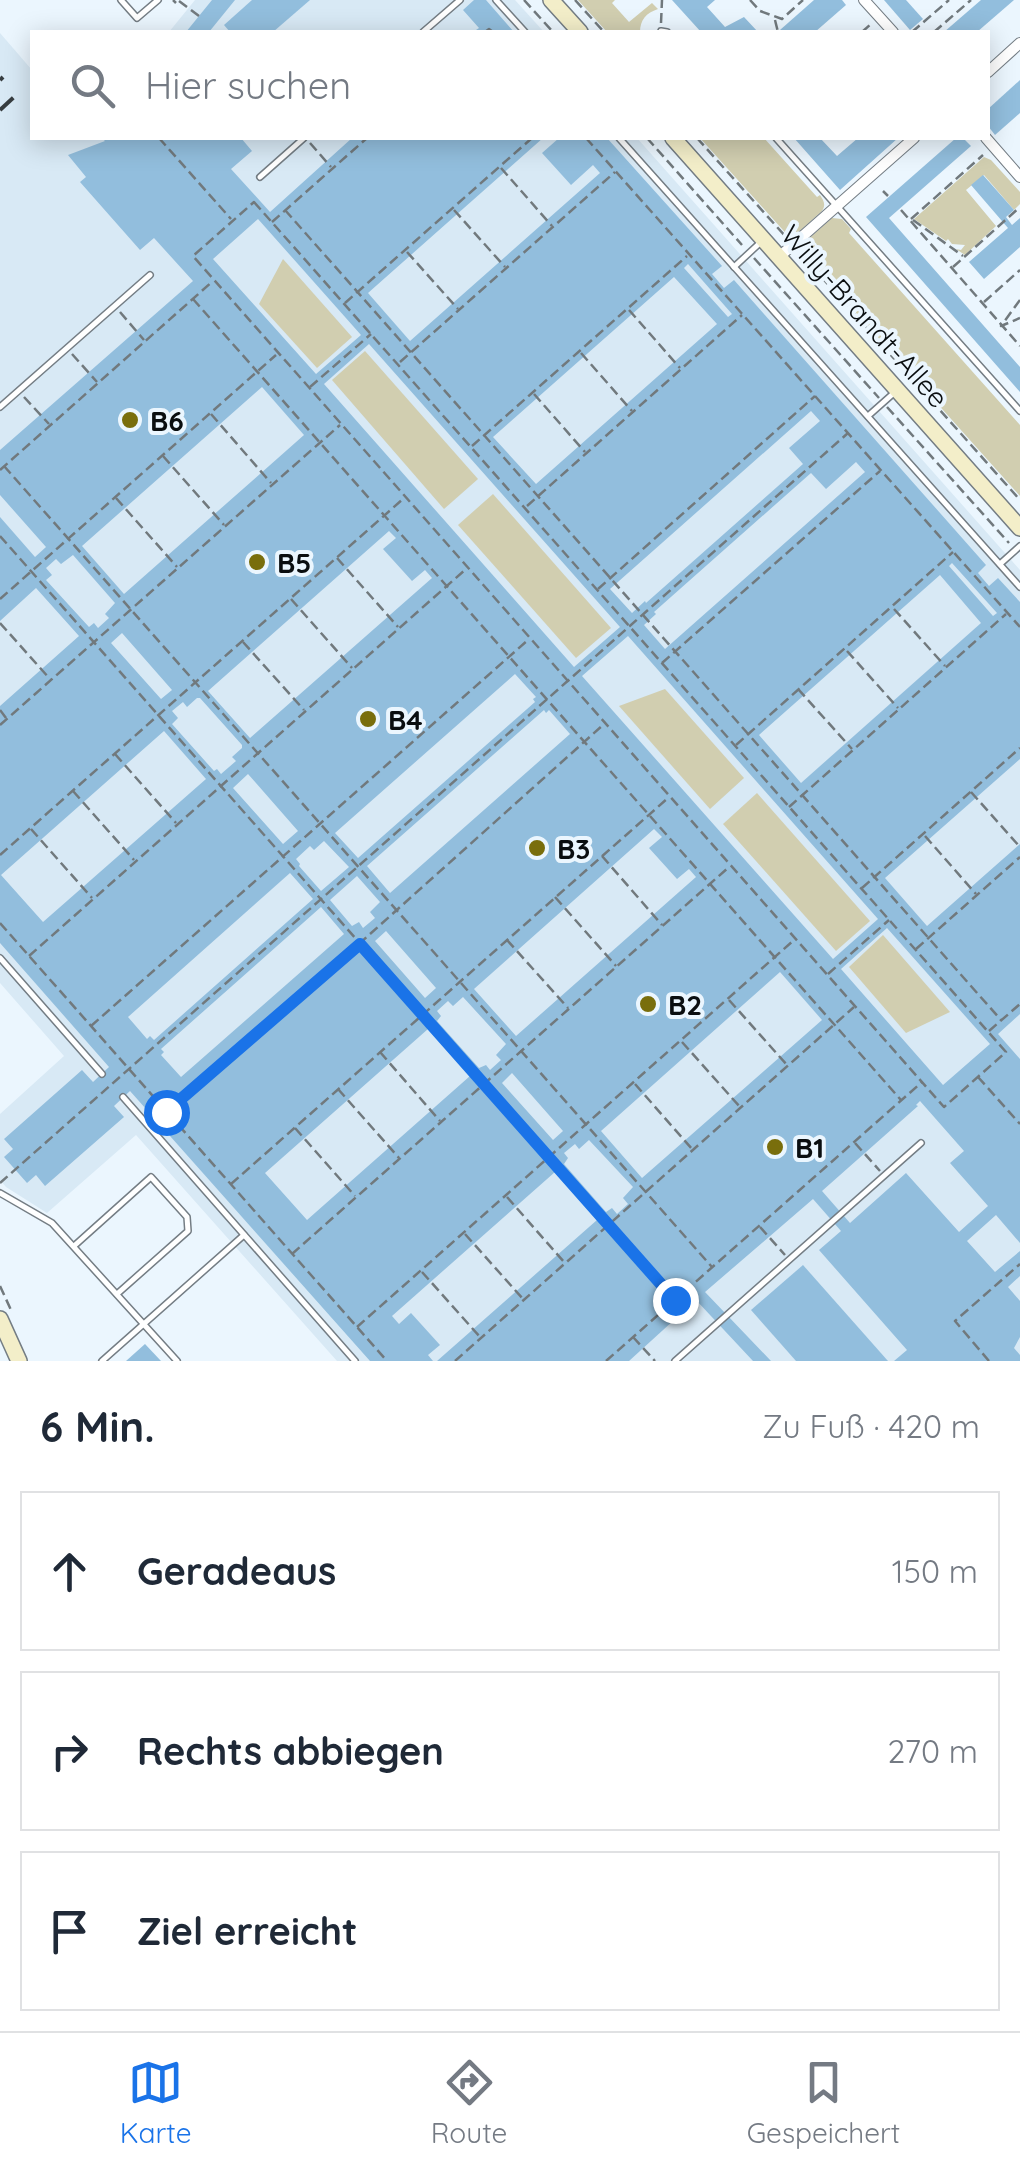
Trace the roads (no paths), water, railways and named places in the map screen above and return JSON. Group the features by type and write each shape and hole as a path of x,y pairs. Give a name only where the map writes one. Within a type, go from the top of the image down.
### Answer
{"main road":[{"path":"551,0 578,30"},
{"name":"Willy-Brandt-Allee","path":"676,140 1020,528"},
{"path":"0,1319 20,1361"}],"street":[{"path":"864,0 891,30"},
{"path":"990,70 1020,43"},
{"path":"780,257 912,140"},
{"path":"988,140 1020,177"}],"lane":[{"path":"121,0 137,18 158,0"},
{"path":"145,0 151,6"},
{"path":"425,30 460,0"},
{"path":"496,0 523,30"},
{"path":"260,177 303,140"},
{"path":"621,140 1020,587"},
{"name":"Willy-Brandt-Allee","path":"778,140 1020,412"},
{"path":"734,267 764,239"},
{"path":"0,407 150,275"},
{"path":"868,416 898,390"},
{"path":"1000,564 1018,548"},
{"path":"0,958 102,1074"},
{"path":"123,1097 354,1361"},
{"path":"675,1361 921,1142"},
{"path":"74,1246 151,1176 187,1217 188,1230 117,1294"},
{"path":"0,1193 52,1222 177,1361"},
{"path":"102,1361 244,1235"}],"railway":[{"path":"0,80 3,77"},
{"path":"0,110 25,87"}],"place":[{"name":"B6","path":"130,420"},
{"name":"B5","path":"257,562"},
{"name":"B4","path":"368,719"},
{"name":"B3","path":"537,848"},
{"name":"B2","path":"648,1004"},
{"name":"B1","path":"775,1147"}]}
